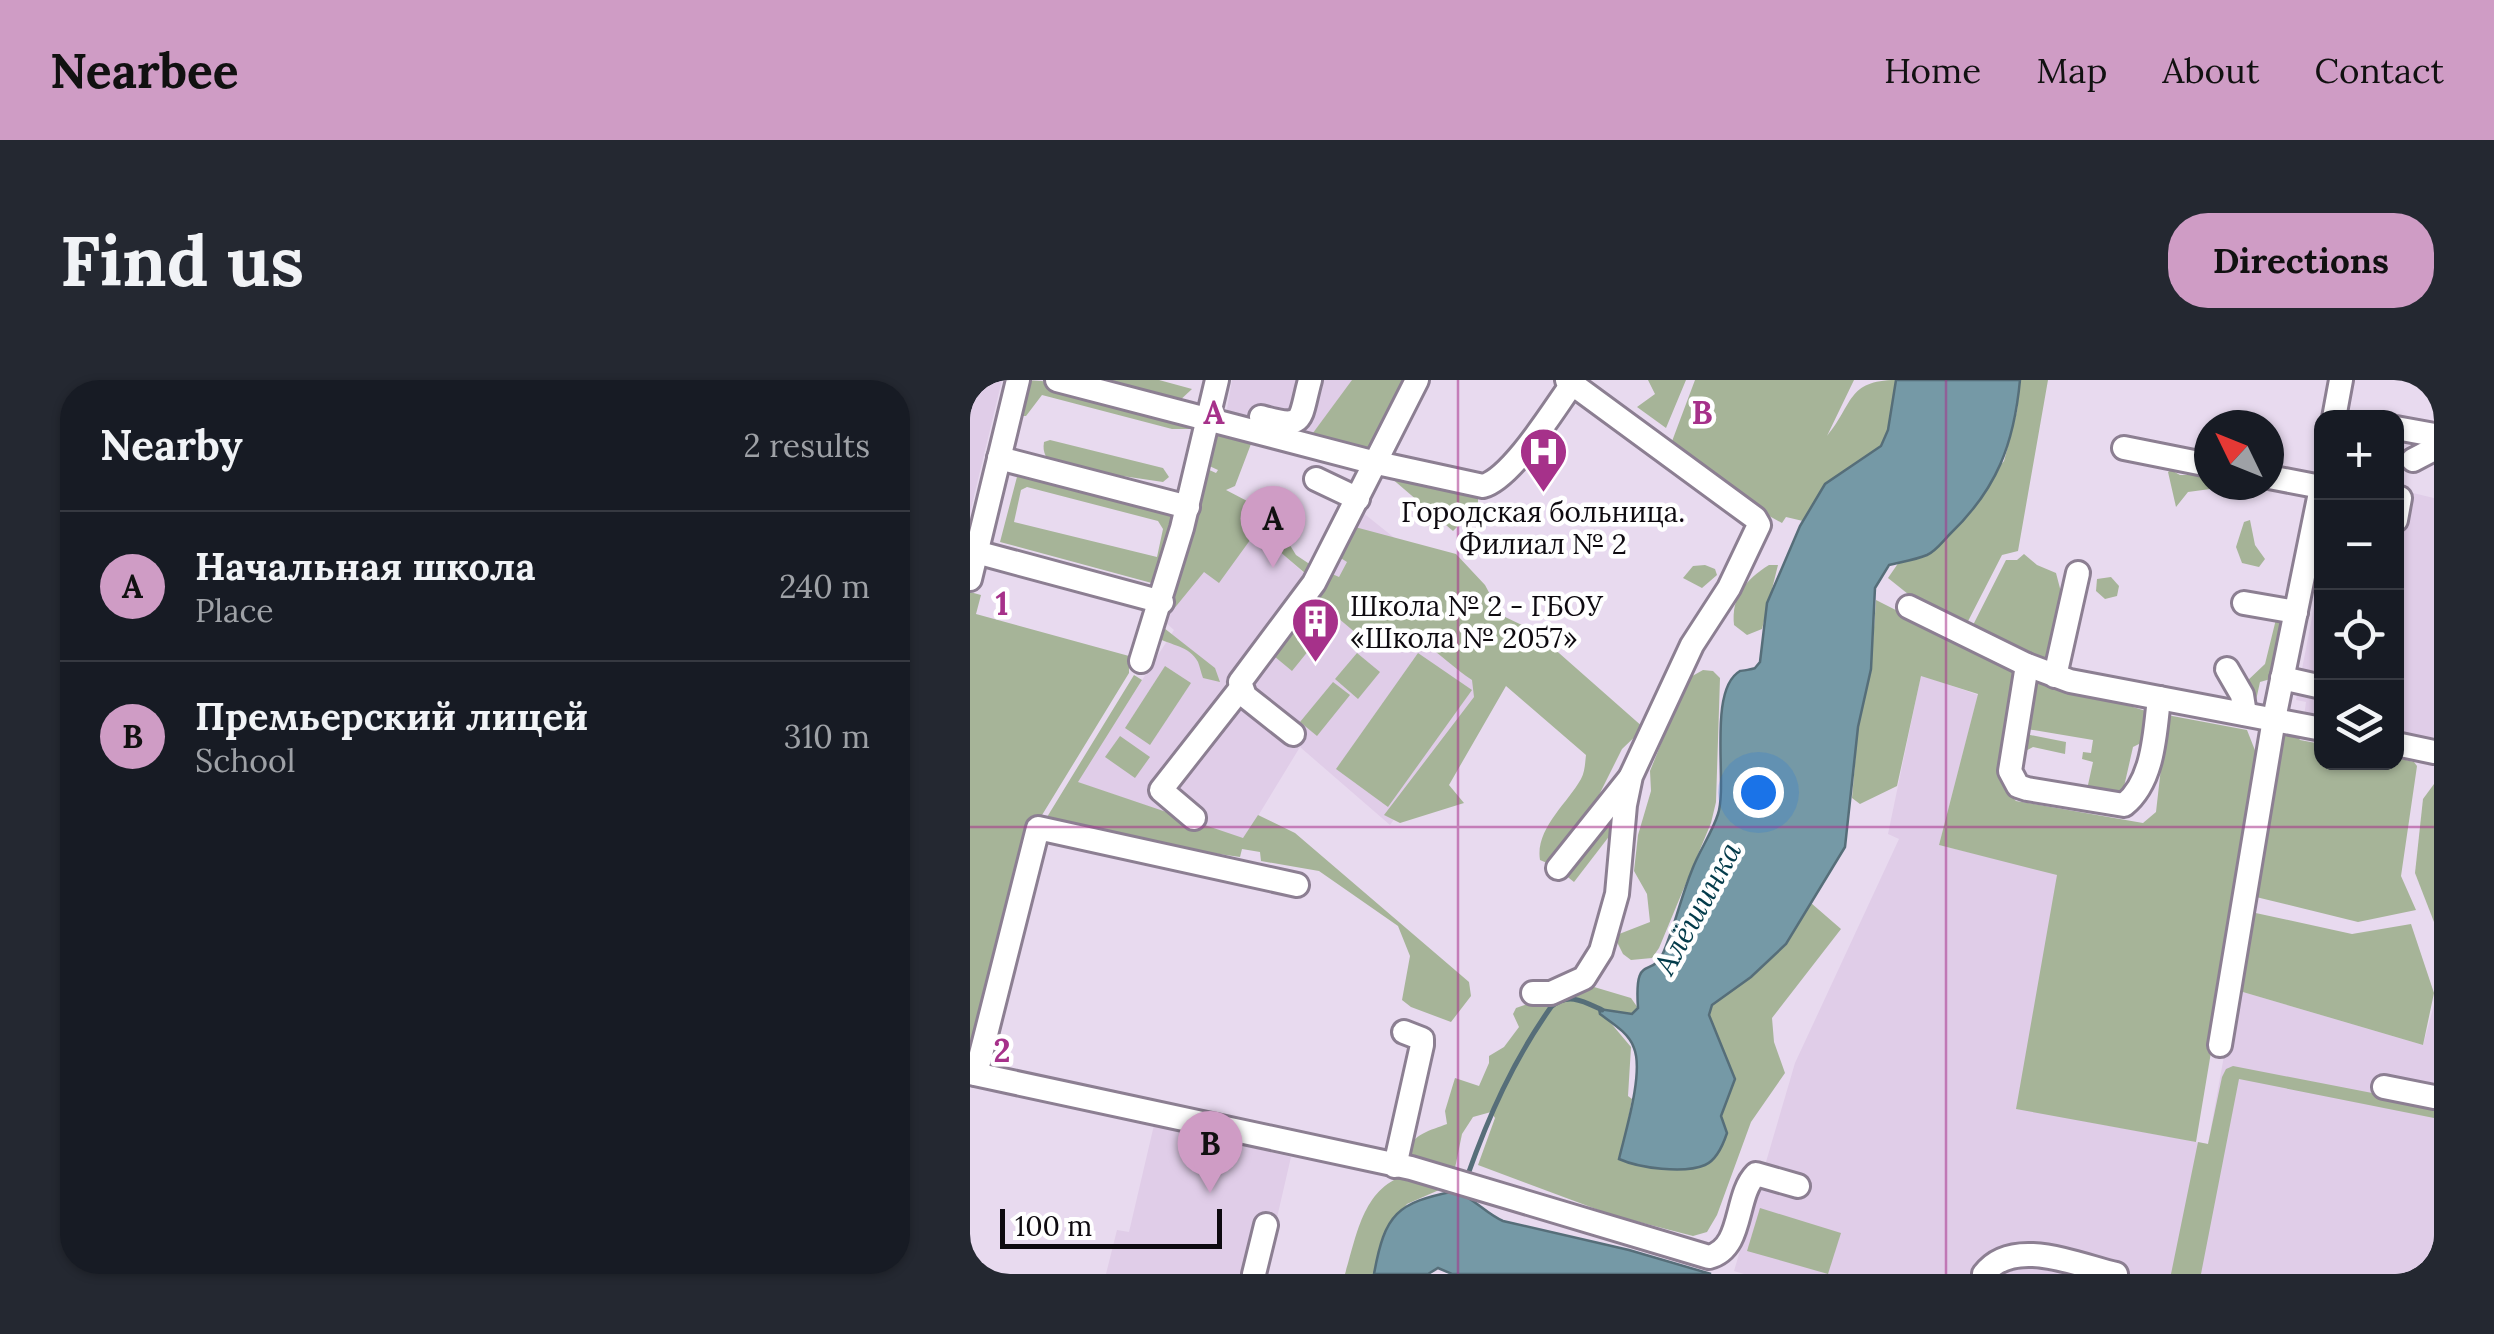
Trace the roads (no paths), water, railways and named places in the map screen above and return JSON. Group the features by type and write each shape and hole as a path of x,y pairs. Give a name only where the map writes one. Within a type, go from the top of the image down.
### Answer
{"street":[{"path":"970,578 1018,380"},
{"path":"1057,380 1368,461 1378,460 1488,486 1531,440 1569,382 1754,518 1759,525 1729,588 1692,645 1631,776 1617,894 1601,951 1584,978 1550,993 1534,993"},
{"path":"1141,661 1188,507 1217,380"},
{"path":"1236,425 1243,412 1295,423 1310,380"},
{"path":"1194,818 1156,786 1241,688 1244,673 1314,583 1417,380"},
{"path":"2337,410 2340,380"},
{"path":"2404,429 2434,435"},
{"path":"2124,448 2194,462"},
{"path":"2413,460 2434,449"},
{"path":"999,458 1188,507"},
{"path":"1316,479 1358,499"},
{"path":"2284,480 2314,485"},
{"path":"976,552 1162,602"},
{"path":"2220,1044 2274,719 2296,612 2314,556"},
{"path":"2055,676 2078,573"},
{"path":"2244,603 2296,612"},
{"path":"1908,608 2027,664 2088,686 2314,727"},
{"path":"2027,664 2010,771 2013,780 2027,790 2124,805 2151,758 2159,698"},
{"path":"2227,669 2242,695 2245,714"},
{"path":"2282,678 2314,684"},
{"path":"1241,688 1245,696 1293,734"},
{"path":"2404,746 2434,752"},
{"path":"1558,868 1631,776"},
{"path":"1297,885 1038,828 973,1073 1395,1166 1709,1257 1721,1251 1732,1235 1748,1183 1756,1174 1798,1186"},
{"path":"1395,1166 1422,1045 1422,1039 1404,1032"},
{"path":"2384,1087 2434,1097"},
{"path":"1254,1274 1266,1225"},
{"path":"1984,1274 1993,1262 2011,1255 2030,1255 2116,1274"}],"water":[{"path":"1896,380 2020,380 2008,445 1991,482 1966,517 1930,553 1889,565 1875,588 1871,669 1858,727 1845,847 1786,944 1751,977 1712,1005 1709,1015 1735,1079 1721,1116 1727,1133 1721,1147 1709,1163 1696,1168 1662,1169 1619,1159 1632,1103 1636,1059 1628,1038 1599,1009 1632,1014 1638,1008 1641,972 1659,960 1664,951 1692,870 1718,814 1721,717 1730,681 1740,671 1754,668 1760,662 1767,603 1800,526 1825,484 1881,446 1888,430"},
{"path":"1455,1191 1503,1221 1629,1250 1711,1274 1452,1274 1438,1268 1428,1274 1374,1274 1383,1237 1397,1214 1419,1200"}],"waterway":[{"name":"Алёшинка","path":"1467,1177 1503,1089 1551,1007 1570,999 1602,1010"}],"place":[{"name":"Городская больница. Филиал № 2","path":"1543,494"},
{"name":"Начальная школа","path":"1273,568"},
{"name":"Школа № 2 - ГБОУ «Школа № 2057»","path":"1315,664"},
{"name":"Премьерский лицей","path":"1210,1193"}]}
